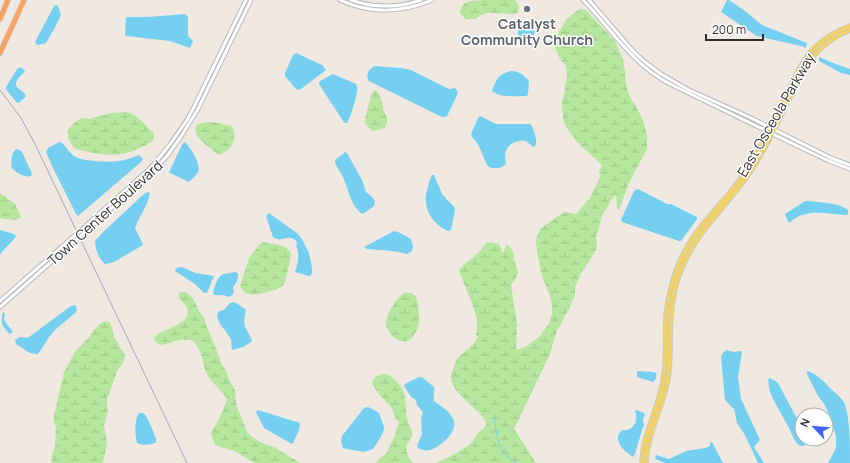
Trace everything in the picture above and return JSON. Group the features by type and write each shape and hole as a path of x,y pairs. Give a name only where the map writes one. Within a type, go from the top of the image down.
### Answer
{"highway":[{"path":"0,24 8,0"},
{"path":"0,53 24,0"},
{"path":"0,19 5,8"}],"main road":[{"name":"Town Center Boulevard","path":"0,301 146,172 171,143 193,109 246,0"},
{"name":"Town Center Boulevard","path":"0,307 145,179 177,143 197,111 251,0"},
{"path":"340,0 357,7 372,10 398,9 419,5 432,0"},
{"path":"351,0 372,6 398,6 421,0"},
{"path":"583,0 637,60 658,77 771,131 850,165"},
{"path":"589,0 639,57 681,88"},
{"name":"East Osceola Parkway","path":"642,463 645,440 664,380 675,289 680,271 696,240 745,180 762,154 803,62 813,49 820,43 836,32 850,26"},
{"name":"East Osceola Parkway","path":"646,463 649,441 665,394 669,373 670,347 666,332 666,315 670,289 676,269 687,246 702,224 741,178 755,157 810,60 818,50 828,42 850,30"},
{"path":"810,60 812,54 820,43"},
{"path":"771,131 829,162 850,169"}],"green space":[{"path":"482,0 515,0 519,6 519,10 514,14 487,13 475,19 466,19 460,13 465,3"},
{"path":"579,9 586,10 615,41 623,59 627,89 643,121 647,135 647,149 628,185 619,210 617,207 616,195 611,200 602,215 596,236 596,250 580,275 569,310 564,316 562,323 557,330 550,354 514,429 536,463 436,463 459,452 471,443 477,434 485,427 486,423 478,411 463,398 452,383 451,376 457,359 476,341 478,337 476,335 477,319 459,271 488,242 499,244 503,253 507,244 514,255 518,272 511,285 517,324 516,350 527,346 539,337 548,325 552,314 550,296 542,276 538,257 536,242 537,236 541,228 565,212 576,214 590,198 600,177 599,171 602,165 578,143 566,127 563,119 562,102 567,74 566,66 560,59 554,42 566,20"},
{"path":"375,90 380,97 384,112 387,116 387,121 385,128 374,131 367,126 365,119 371,95"},
{"path":"126,112 134,115 145,124 154,134 153,141 124,154 110,155 87,152 74,148 68,138 68,130 81,118 89,119 110,113"},
{"path":"204,122 213,122 231,126 235,136 233,143 226,152 219,155 200,139 196,131 197,125"},
{"path":"0,193 15,204 21,217 19,219 12,220 0,218"},
{"path":"264,242 283,246 290,252 291,256 286,278 284,284 277,289 262,294 249,294 242,290 240,286 249,258 260,244"},
{"path":"181,292 186,292 192,297 199,311 204,317 221,363 235,390 236,404 247,432 260,442 276,448 300,463 255,463 234,451 215,444 211,434 227,399 208,376 199,349 192,340 180,340 160,345 155,341 154,337 180,323 187,317 187,308 179,298 179,294"},
{"path":"404,293 411,293 416,296 419,318 417,330 411,338 409,340 401,341 391,335 386,324 387,317 391,309"},
{"path":"106,321 109,322 112,327 114,337 125,357 123,363 117,371 107,397 108,410 104,425 107,443 103,463 51,463 55,447 56,427 54,423 54,416 64,372 75,352 101,323"},
{"path":"383,374 394,379 399,384 404,394 408,422 412,434 406,449 413,463 376,463 387,453 399,422 396,419 392,408 372,384 375,377"}],"water":[{"path":"727,0 745,11 762,25 807,43 806,48 757,36 721,12"},
{"path":"54,6 58,6 61,15 46,43 38,45 35,42"},
{"path":"185,14 188,17 188,35 193,41 190,48 170,41 125,35 127,17"},
{"path":"522,25 530,26 535,32 530,42 525,44 522,43 518,34 518,30"},
{"path":"296,53 322,65 326,70 298,90 285,76 293,55"},
{"path":"819,57 850,69 850,75 841,73 819,61"},
{"path":"375,66 411,70 449,89 456,89 458,93 447,116 442,117 369,81 367,76 368,72"},
{"path":"21,67 25,71 18,79 16,86 26,96 19,103 16,102 6,87 17,69"},
{"path":"511,71 521,74 529,81 527,96 504,96 492,91 498,78"},
{"path":"333,74 356,84 357,87 356,99 347,123 343,121 319,84 320,81"},
{"path":"480,116 496,124 530,124 535,134 536,145 533,147 525,141 515,142 507,148 505,154 506,164 496,168 489,167 478,144 471,134"},
{"path":"61,142 74,156 84,160 119,161 139,155 143,159 78,216 46,152 48,148"},
{"path":"185,142 195,156 199,169 196,175 189,182 169,172 183,143"},
{"path":"18,149 22,152 32,174 31,176 20,174 11,167 13,154 15,150"},
{"path":"345,152 362,180 366,192 375,201 374,206 362,214 352,202 343,177 335,162"},
{"path":"432,175 434,175 442,194 455,210 451,230 448,231 435,222 427,207 426,194"},
{"path":"638,189 697,217 681,241 622,222 621,220 634,191"},
{"path":"148,192 150,193 147,202 135,228 143,245 114,262 105,264 98,254 95,241 144,194"},
{"path":"805,201 838,205 848,210 848,214 810,213 797,217 788,222 785,214"},
{"path":"269,213 298,234 303,241 309,253 312,268 312,273 310,276 295,272 298,257 297,242 291,238 277,239 273,237 266,216"},
{"path":"0,230 16,235 0,254"},
{"path":"394,231 411,239 413,246 412,251 407,254 367,249 364,247"},
{"path":"182,267 195,273 214,276 207,293 204,293 195,284 175,271 176,268"},
{"path":"236,272 238,276 233,287 234,293 229,297 214,295 213,293 215,286 220,276"},
{"path":"234,302 246,310 244,323 252,340 243,347 232,350 231,340 217,316 218,312 225,309 230,303"},
{"path":"75,305 77,309 76,312 55,330 38,354 29,352 16,344 15,340 20,337 29,337 71,306"},
{"path":"3,312 5,313 4,319 6,323 13,332 10,334 2,324"},
{"path":"726,350 742,352 738,377 741,399 760,440 754,447 764,463 758,463 745,435 737,423 734,409 725,400 721,357"},
{"path":"638,371 656,373 656,378 653,382 637,377"},
{"path":"807,371 822,379 844,402 849,423 850,463 828,463 836,448 834,407 826,407 818,396 807,374"},
{"path":"419,377 423,378 434,387 434,401 448,412 454,421 453,430 447,439 438,446 428,450 418,448 417,446 422,434 421,419 423,412 417,405 416,400 411,397 404,386 405,384"},
{"path":"768,379 774,380 778,383 794,413 794,439 773,399 770,392"},
{"path":"368,407 379,413 384,427 383,433 377,443 373,449 364,452 343,448 341,441 342,436 364,408"},
{"path":"258,410 300,423 299,430 293,443 292,444 264,428 256,412"},
{"path":"636,410 645,414 643,420 644,426 633,457 623,449 618,438 622,430 632,428 636,422"},
{"path":"139,413 143,413 149,421 156,442 144,445 137,443 135,431 137,416"},
{"path":"712,442 723,463 665,463 655,459 656,455 669,459 686,451 705,448 710,446 710,443"}],"waterway":[{"path":"494,418 497,438 501,449 516,463"}],"railway":[{"path":"0,90 21,118 36,146 187,463"}],"place":[{"name":"Catalyst Community Church","path":"527,9"}]}
